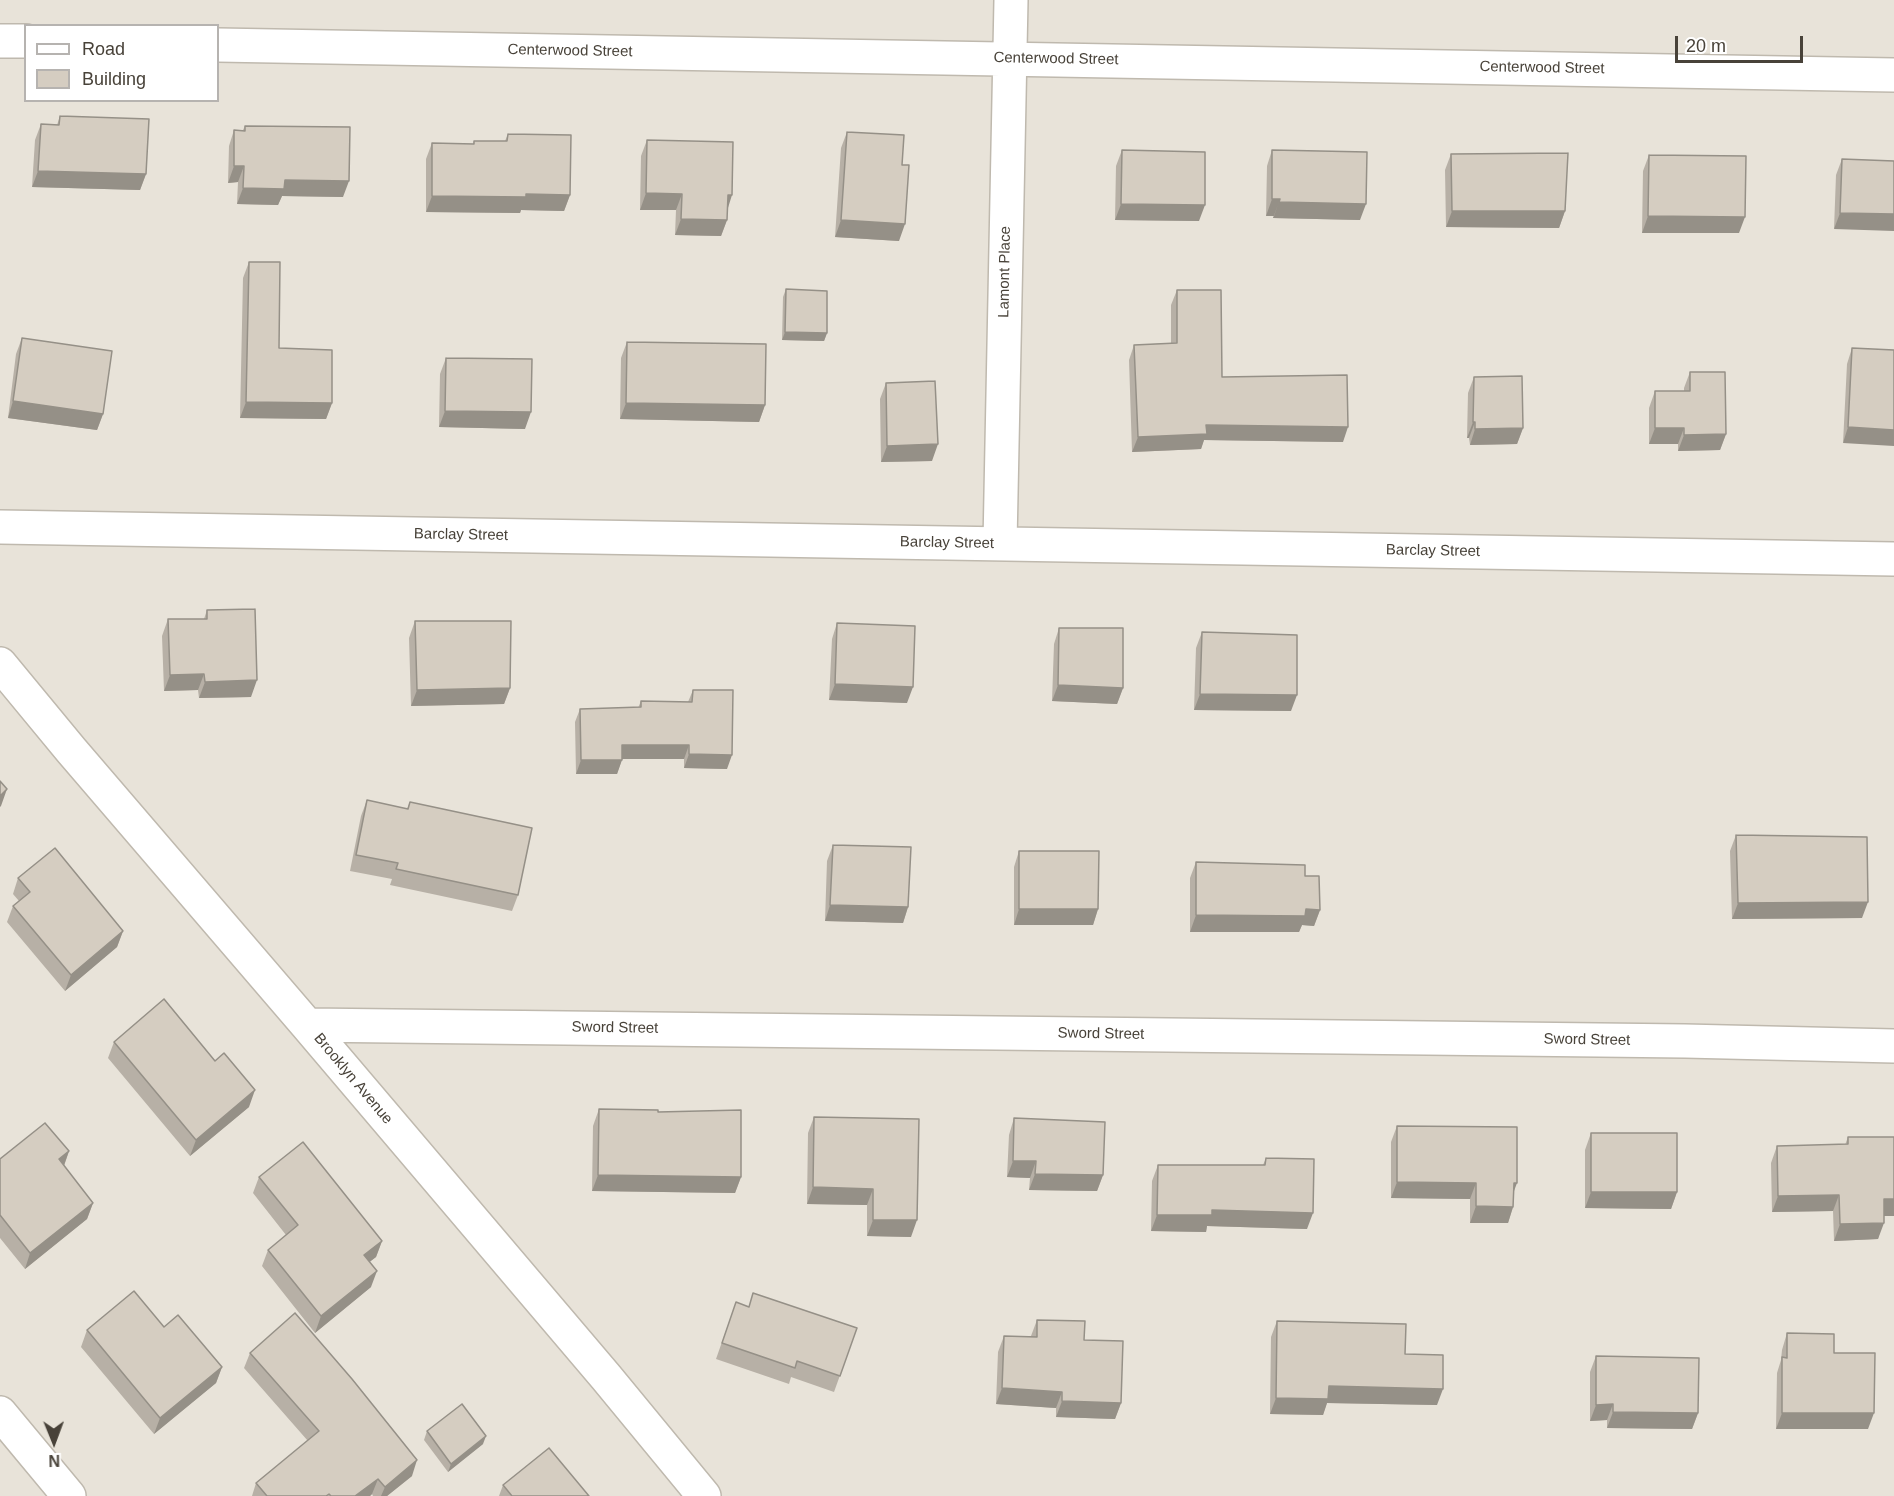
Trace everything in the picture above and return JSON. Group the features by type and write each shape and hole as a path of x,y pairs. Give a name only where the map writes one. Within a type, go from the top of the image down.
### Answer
{"street":[{"name":"Lamont Place","path":"1000,543 1011,0"},
{"path":"0,41 24,41"},
{"name":"Centerwood Street","path":"219,45 1894,75"},
{"name":"Barclay Street","path":"0,527 1894,559"},
{"name":"Brooklyn Avenue","path":"0,664 78,759 606,1377 704,1496"},
{"name":"Sword Street","path":"307,1025 1685,1041 1894,1046"},
{"path":"0,1413 69,1496"}],"shaded area":[{"path":"0,0 1894,0 1894,1496 0,1496"}],"building":[{"path":"60,116 149,119 146,174 38,171 41,124 59,125"},
{"path":"245,126 350,127 349,181 285,180 284,189 243,188 244,166 234,166 234,130 245,131"},
{"path":"847,132 904,135 902,165 909,165 905,224 841,220"},
{"path":"508,134 571,135 570,195 432,196 432,143 474,144 474,141 507,141"},
{"path":"647,140 733,142 732,195 728,195 727,220 681,219 682,194 646,193"},
{"path":"1122,150 1205,152 1205,205 1121,204"},
{"path":"1272,150 1367,152 1366,204 1279,202 1280,199 1272,199"},
{"path":"1568,153 1565,211 1452,211 1451,154"},
{"path":"1649,155 1746,156 1745,217 1648,216"},
{"path":"1842,159 1894,161 1894,214 1840,213"},
{"path":"249,262 280,262 279,348 332,350 332,403 246,402"},
{"path":"786,289 827,291 827,333 785,332"},
{"path":"1177,290 1221,290 1222,377 1347,375 1348,427 1206,425 1207,434 1138,437 1134,345 1177,343"},
{"path":"22,338 112,351 103,414 13,401"},
{"path":"627,342 766,344 765,405 626,403"},
{"path":"1852,348 1894,350 1894,430 1848,427"},
{"path":"446,358 532,359 531,412 445,411"},
{"path":"1690,372 1725,372 1726,434 1684,435 1684,428 1655,428 1655,391 1690,391"},
{"path":"1522,376 1523,428 1475,429 1475,422 1473,422 1474,377"},
{"path":"935,381 938,444 887,446 886,383"},
{"path":"255,609 257,680 205,682 204,674 170,675 168,619 207,619 207,610"},
{"path":"415,621 511,621 510,688 417,690"},
{"path":"837,623 915,626 913,687 835,684"},
{"path":"1059,628 1123,628 1123,688 1058,685"},
{"path":"1202,632 1297,635 1297,695 1200,694"},
{"path":"693,690 733,690 732,755 689,754 689,745 622,745 622,760 581,760 580,709 641,707 641,701 692,702"},
{"path":"0,781 7,789 0,796"},
{"path":"367,800 408,809 410,802 532,828 518,895 396,869 398,863 356,855"},
{"path":"1736,835 1867,837 1868,902 1738,903"},
{"path":"833,845 911,847 908,907 830,905"},
{"path":"55,848 123,931 71,975 13,906 30,892 18,878"},
{"path":"1019,851 1099,851 1098,909 1019,909"},
{"path":"1196,862 1305,865 1305,876 1319,876 1320,910 1306,909 1305,916 1196,915"},
{"path":"164,999 215,1061 224,1053 255,1090 196,1140 114,1042"},
{"path":"599,1109 658,1110 658,1112 741,1110 741,1177 598,1175"},
{"path":"814,1117 919,1119 917,1220 873,1220 873,1189 813,1187"},
{"path":"1014,1118 1105,1122 1103,1175 1035,1174 1036,1161 1013,1161"},
{"path":"45,1123 69,1151 59,1159 93,1203 30,1253 0,1215 0,1159"},
{"path":"1397,1126 1517,1127 1517,1183 1514,1183 1513,1207 1476,1206 1476,1183 1397,1182"},
{"path":"1591,1133 1677,1133 1677,1192 1591,1192"},
{"path":"1848,1137 1894,1137 1894,1199 1884,1199 1884,1223 1840,1224 1839,1195 1778,1196 1777,1146 1848,1144"},
{"path":"303,1142 382,1241 364,1255 377,1271 321,1316 268,1250 298,1225 259,1177"},
{"path":"1266,1158 1314,1159 1313,1213 1212,1210 1212,1215 1157,1215 1158,1165 1265,1165"},
{"path":"134,1291 164,1327 178,1315 222,1367 160,1418 87,1330"},
{"path":"753,1293 857,1328 840,1376 797,1361 795,1368 722,1343 736,1302 749,1307"},
{"path":"295,1313 417,1460 385,1487 378,1479 355,1496 331,1496 329,1494 326,1496 267,1496 256,1483 319,1431 250,1353"},
{"path":"1037,1320 1085,1321 1084,1340 1123,1341 1121,1403 1062,1401 1062,1392 1002,1388 1004,1336 1037,1337"},
{"path":"1277,1321 1406,1324 1405,1354 1443,1355 1443,1389 1329,1386 1328,1399 1276,1398"},
{"path":"1787,1333 1834,1334 1834,1353 1875,1353 1874,1413 1782,1413 1782,1357 1787,1358"},
{"path":"1596,1356 1699,1358 1698,1413 1613,1412 1613,1404 1596,1405"},
{"path":"462,1404 486,1436 451,1464 427,1431"},
{"path":"549,1448 589,1496 512,1496 503,1485"}]}
